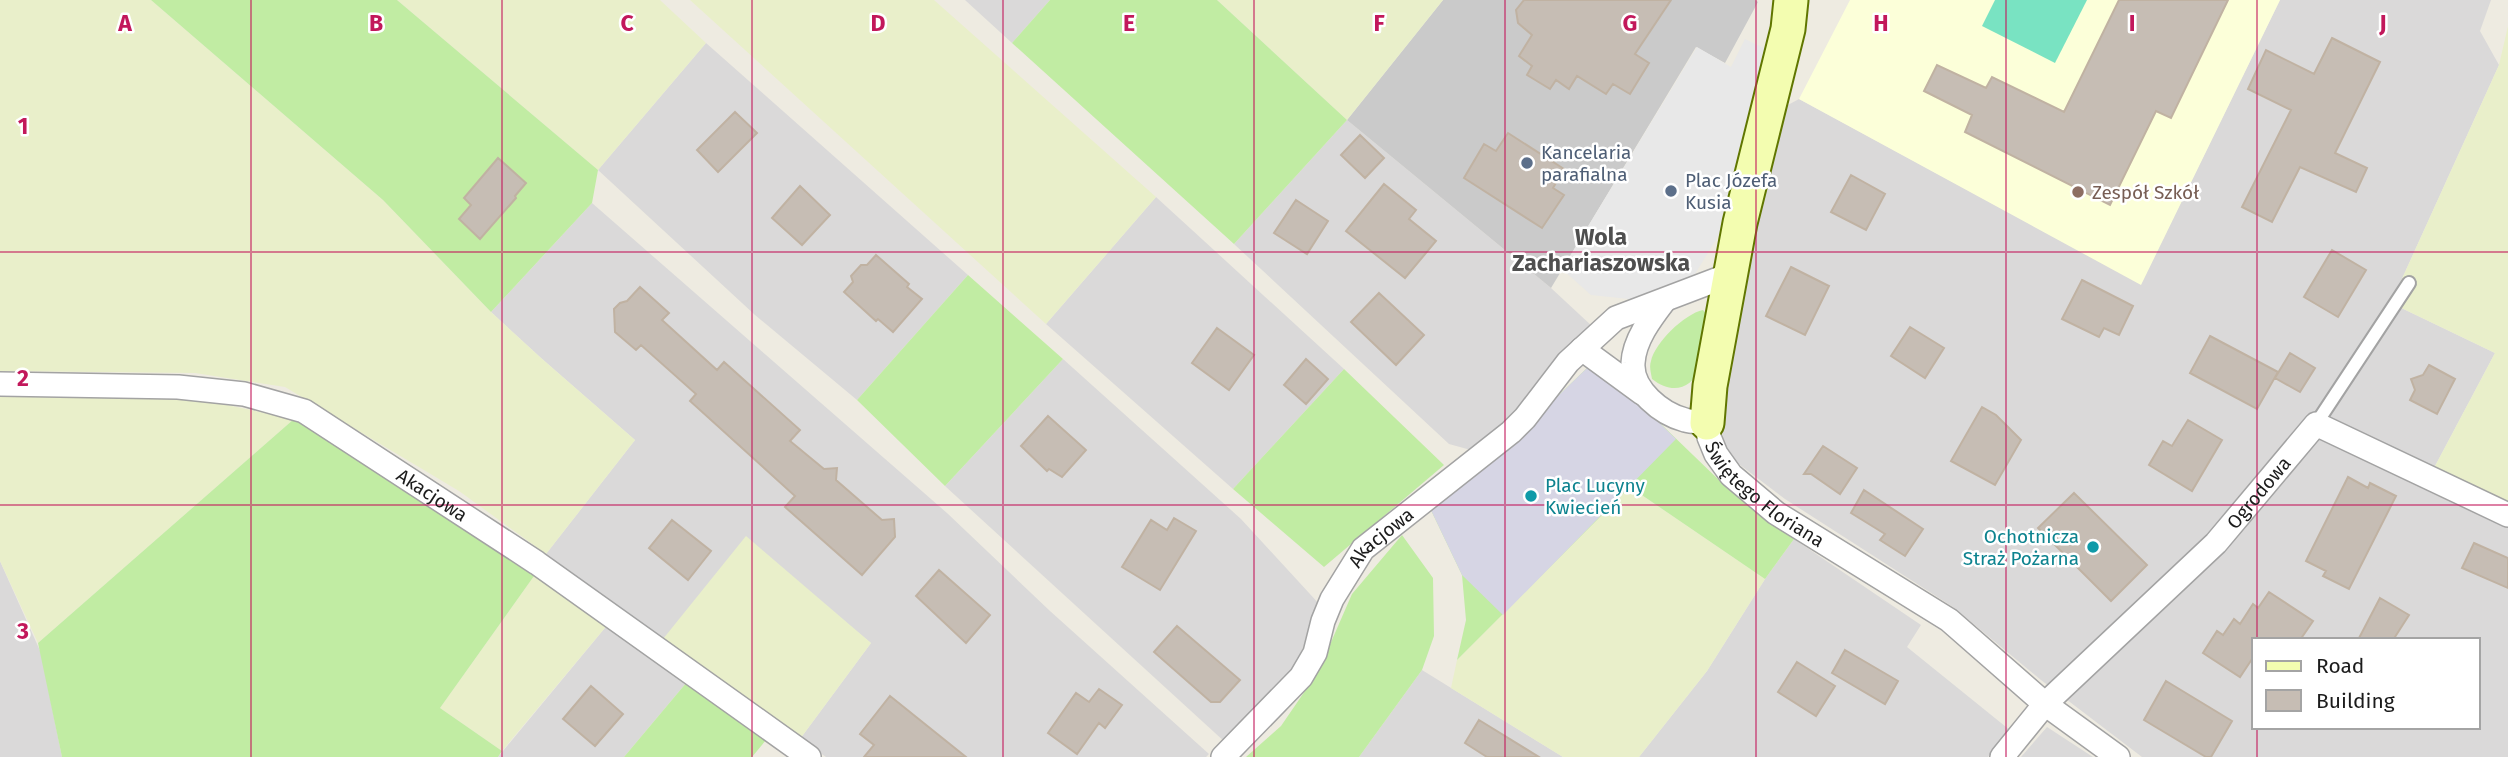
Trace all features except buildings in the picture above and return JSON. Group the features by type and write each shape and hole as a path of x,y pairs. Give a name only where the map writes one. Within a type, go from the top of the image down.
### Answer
{"street":[{"name":"Świętego Floriana","path":"1791,0 1788,29 1729,275 1707,423 1716,454 1731,475 1776,513 1950,620 2045,704 2118,757"},
{"name":"Akacjowa","path":"1223,757 1301,677 1315,653 1322,621 1332,599 1363,549 1511,432 1569,362 1616,318 1729,275"},
{"path":"1646,396 1635,377 1633,364 1648,322 1664,300"},
{"path":"1582,349 1664,411 1686,421 1707,423"},
{"name":"Akacjowa","path":"0,384 178,387 244,394 304,411 537,563 809,757"},
{"path":"2316,424 2508,514"},
{"name":"Ogrodowa","path":"2002,757 2045,704 2216,543 2316,424"}],"lane":[{"path":"2316,424 2409,283"}],"shaded area":[{"path":"0,0 151,0 383,200 491,312 635,440 546,554 459,491 285,387 195,373 0,371"},
{"path":"397,0 660,0 706,43 598,170"},
{"path":"690,0 934,0 1156,197 1046,324"},
{"path":"965,0 1050,0 1012,43"},
{"path":"1217,0 1443,0 1347,120"},
{"path":"1443,0 1758,2 1725,63 1696,47 1551,288 1347,120"},
{"name":"Zespół Szkół","path":"1850,0 2280,0 2141,285 1799,99"},
{"path":"2280,0 2491,0 2480,31 2499,65 2391,303 2495,353 2434,468 2508,524 2508,757 2142,757 2041,680 1953,607 1785,499 1731,458 1723,440 1718,394 1758,208 1786,106 1799,99 2141,284"},
{"path":"2508,26 2508,504 2434,468 2495,353 2391,303 2499,65"},
{"name":"Plac Józefa Kusia","path":"1745,39 1768,50 1723,228 1695,274 1638,300 1591,295 1562,269 1697,47 1731,67"},
{"path":"706,43 968,275 857,400 755,315 598,170"},
{"path":"1347,120 1551,288 1593,327 1517,417 1478,452 1449,444 1234,244"},
{"path":"1156,197 1344,369 1233,489 1046,324"},
{"path":"592,203 947,513 1050,611 1209,754 1206,757 826,757 800,739 871,643 845,622 663,639 546,554 635,440 491,312"},
{"path":"1063,359 1241,519 1321,606 1285,689 1226,743 945,486"},
{"name":"Plac Lucyny Kwiecień","path":"1587,368 1637,401 1676,439 1503,615 1462,575 1429,506 1534,419"},
{"path":"0,393 198,399 294,419 38,643 0,561"},
{"path":"1630,487 1765,579 1707,671 1639,757 1563,757 1451,688 1457,660"},
{"path":"746,536 871,643 800,739 663,639"},
{"path":"1794,539 1921,625 1907,647 2011,731 1988,757 1639,757 1707,671 1765,579"},
{"path":"0,561 41,653 62,757 0,757"},
{"path":"534,576 609,623 502,751 440,708"},
{"path":"609,623 687,682 624,757 498,757"},
{"path":"1422,670 1563,757 1359,757"},
{"path":"2047,727 2093,757 2021,757"}],"green space":[{"path":"151,0 397,0 598,170 592,203 491,312 383,200"},
{"path":"1050,0 1217,0 1347,120 1234,244 1012,43"},
{"path":"1995,0 2087,0 2055,63 1982,26"},
{"path":"968,275 1063,359 945,486 857,400"},
{"path":"1703,310 1708,316 1706,341 1703,360 1697,374 1692,381 1680,388 1659,384 1652,379 1650,368 1658,346 1679,323"},
{"name":"Plac Lucyny Kwiecień","path":"1587,368 1637,401 1721,482 1794,539 1765,579 1630,487 1457,660 1466,620 1462,575 1429,506 1534,419"},
{"path":"1344,369 1444,465 1324,567 1233,489"},
{"path":"294,419 534,576 440,708 502,751 498,757 62,757 38,643"},
{"path":"1402,535 1433,578 1434,636 1422,670 1359,757 1246,757 1281,726 1318,672 1352,594"},
{"path":"687,682 766,740 752,757 624,757"}],"place":[{"name":"Kancelaria parafialna","path":"1527,163"},
{"name":"Plac Józefa Kusia","path":"1671,191"},
{"name":"Zespół Szkół","path":"2078,192"},
{"name":"Plac Lucyny Kwiecień","path":"1531,496"},
{"name":"Ochotnicza Straż Pożarna","path":"2093,547"}],"district":[{"name":"Wola Zachariaszowska","path":"1601,250"}]}
